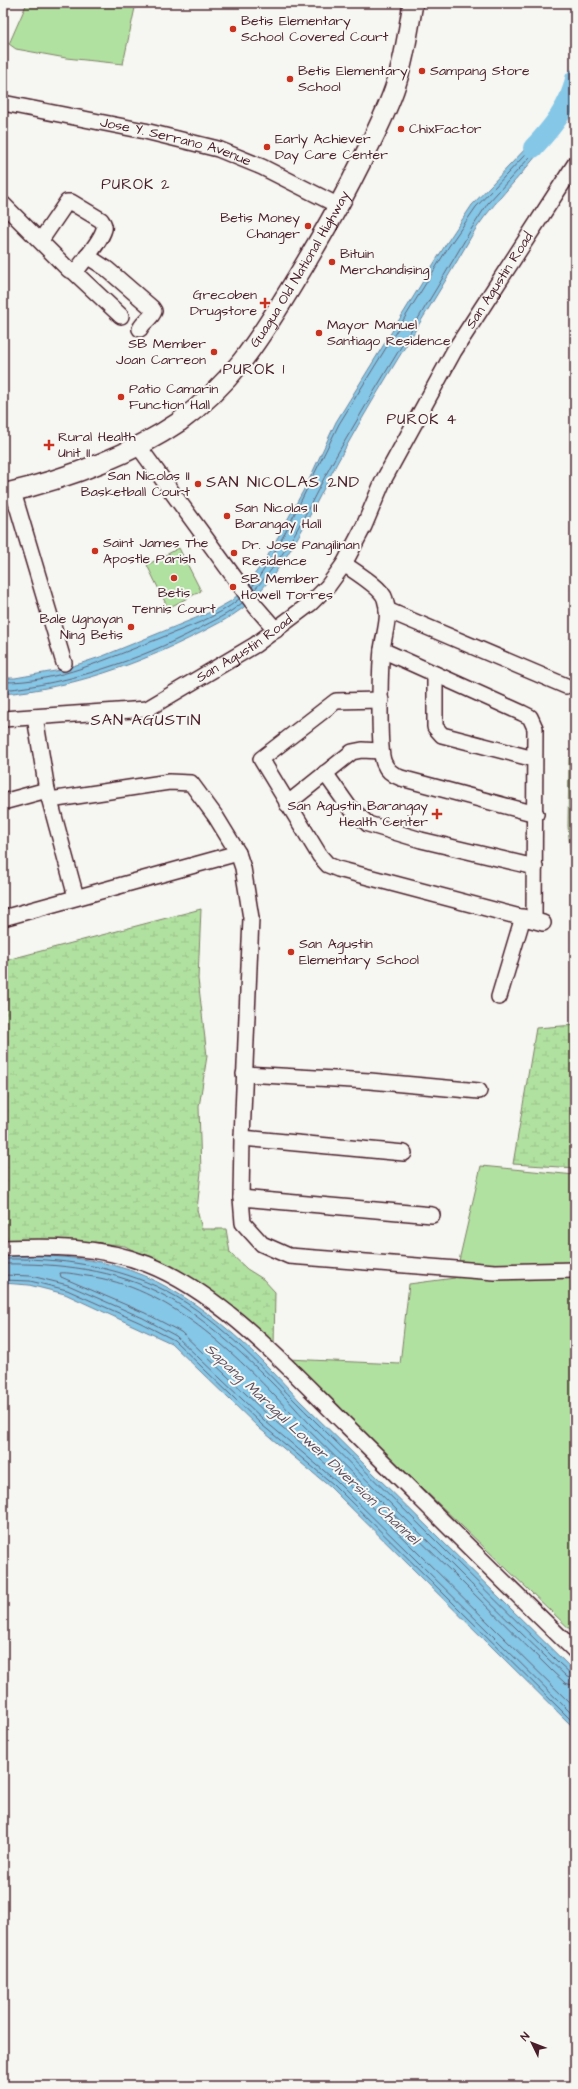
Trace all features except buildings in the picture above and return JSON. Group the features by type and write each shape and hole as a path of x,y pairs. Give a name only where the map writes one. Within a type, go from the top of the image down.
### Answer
{"main road":[{"name":"Guagua Old National Highway","path":"8,493 53,480 122,456 139,447 179,421 208,398 241,365 279,307 339,206 395,90 406,44 412,3"}],"street":[{"name":"Jose Y. Serrano Avenue","path":"3,103 145,131 218,149 256,165 339,206"},
{"name":"San Agustin Road","path":"3,720 147,709 255,645 312,603 328,586 344,564 364,526 383,481 454,351 575,164"},
{"path":"41,240 67,202 71,202 101,220 104,224 104,230 77,270 73,271"},
{"path":"3,204 41,240 69,270 73,271 121,316"},
{"path":"87,256 107,269 152,308 154,311 152,316 142,325 140,329"},
{"path":"139,447 256,607 276,630"},
{"path":"8,493 64,663"},
{"path":"344,564 377,589 385,598 387,610 387,629 382,650 380,751 387,768 393,774 401,778 536,814"},
{"path":"387,610 566,686"},
{"path":"382,650 530,717 535,728 534,759 536,814 534,920 499,997"},
{"path":"434,674 435,727 438,732 442,735 534,759"},
{"path":"381,700 336,701 261,759 320,856 333,867 534,920"},
{"path":"36,717 48,795 76,897"},
{"path":"287,804 352,752 362,750 380,751"},
{"path":"325,773 349,806 368,824 421,840 535,867"},
{"path":"3,802 48,795 169,782 191,783 216,817 238,853 243,868 251,918 244,1074 241,1198 243,1222 262,1244 289,1256 495,1272 575,1270"},
{"path":"3,918 238,853"},
{"path":"244,1074 370,1081 479,1091"},
{"path":"242,1138 404,1153"},
{"path":"241,1198 432,1215"},
{"path":"3,1248 89,1249 120,1254 162,1271 201,1293 246,1329 310,1390 575,1651"}],"green space":[{"path":"27,3 136,3 123,64 66,58 16,49 9,44"},
{"name":"Betis Tennis Court","path":"179,548 201,591 168,608 147,565"},
{"path":"575,757 575,884 573,883 568,826 569,758"},
{"path":"201,909 198,979 207,1056 199,1107 201,1172 197,1210 202,1229 226,1229 230,1253 247,1269 263,1279 275,1292 274,1346 204,1288 125,1246 90,1242 3,1245 3,961"},
{"path":"575,1025 575,1168 513,1164 536,1028"},
{"path":"481,1166 575,1175 575,1634 287,1359 400,1364 409,1284 455,1278"}],"water":[{"path":"548,125 555,130 536,156 484,217 475,230 358,426 299,536 274,574 259,592 243,608 228,618 153,655 80,680 29,691 3,694 3,678 15,678 61,670 103,656 213,611 231,601 241,592 266,559 308,482 336,422 446,244 472,205"},
{"name":"Sapang Maragul Lower Diversion Channel","path":"21,1254 90,1260 129,1270 158,1282 184,1297 210,1315 234,1335 257,1356 299,1400 575,1672 575,1729 330,1487 259,1428 171,1343 65,1294 29,1285 3,1283 3,1255"}],"waterway":[{"path":"533,148 553,125 564,108 575,79"}],"place":[{"name":"Betis Elementary School Covered Court","path":"233,29"},
{"name":"Sampang Store","path":"422,71"},
{"name":"Betis Elementary School","path":"290,79"},
{"name":"ChixFactor","path":"401,129"},
{"name":"Early Achiever Day Care Center","path":"267,147"},
{"name":"Betis Money Changer","path":"308,226"},
{"name":"Bituin Merchandising","path":"332,262"},
{"name":"Grecoben Drugstore","path":"265,303"},
{"name":"Mayor Manuel Santiago Residence","path":"319,333"},
{"name":"SB Member Joan Carreon","path":"214,352"},
{"name":"Patio Camarin Function Hall","path":"121,397"},
{"name":"Rural Health Unit II","path":"49,445"},
{"name":"San Nicolas II Basketball Court","path":"198,484"},
{"name":"San Nicolas II Barangay Hall","path":"227,516"},
{"name":"Saint James The Apostle Parish","path":"95,551"},
{"name":"Dr. Jose Pangilinan Residence","path":"234,553"},
{"name":"Betis Tennis Court","path":"174,578"},
{"name":"SB Member Howell Torres","path":"233,587"},
{"name":"Bale Ugnayan Ning Betis","path":"131,627"},
{"name":"San Agustin Barangay Health Center","path":"437,814"},
{"name":"San Agustin Elementary School","path":"291,952"}],"district":[{"name":"PUROK 2","path":"136,184"},
{"name":"PUROK 1","path":"254,369"},
{"name":"PUROK 4","path":"422,419"},
{"name":"SAN NICOLAS 2ND","path":"283,482"},
{"name":"SAN AGUSTIN","path":"146,720"}]}
